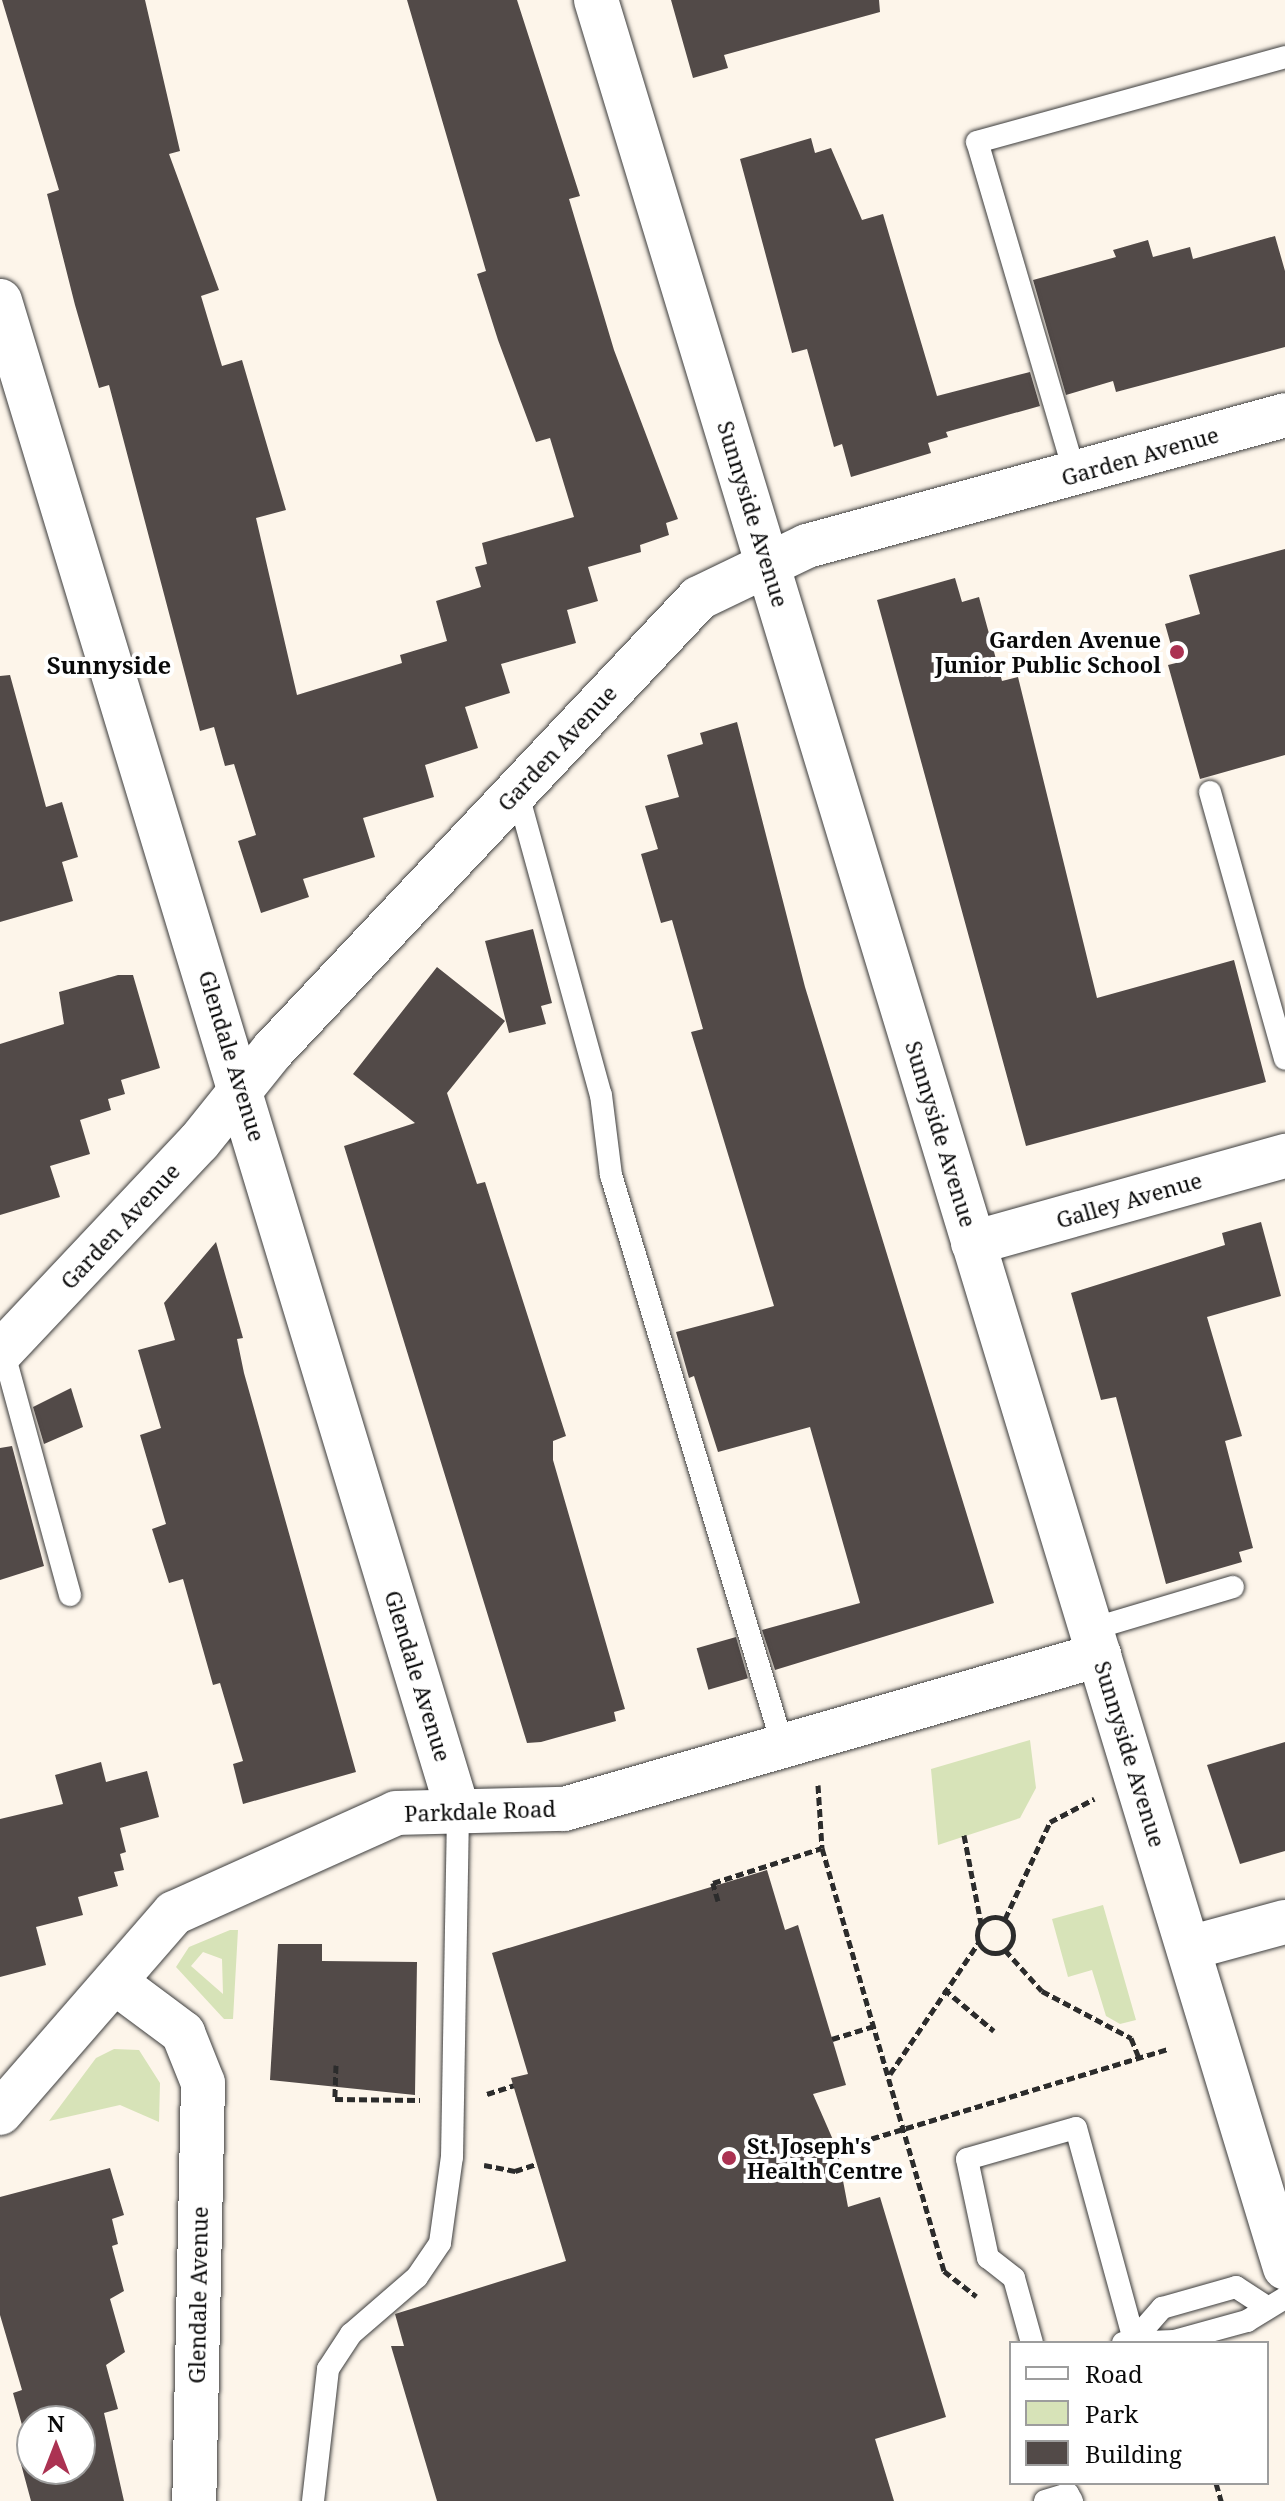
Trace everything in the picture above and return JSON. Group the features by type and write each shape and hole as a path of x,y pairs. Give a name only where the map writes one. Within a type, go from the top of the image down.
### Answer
{"street":[{"name":"Sunnyside Avenue","path":"596,0 1189,1948 1278,2290"},
{"name":"Glendale Avenue","path":"0,301 242,1084 458,1811"},
{"name":"Garden Avenue","path":"2,1352 199,1142 242,1084 699,598 767,561 1285,415"},
{"name":"Galley Avenue","path":"973,1243 1285,1156"},
{"name":"Parkdale Road","path":"0,2113 174,1913 396,1813 564,1809 1096,1642"},
{"path":"1189,1948 1285,1922"},
{"name":"Glendale Avenue","path":"116,1983 183,2033 203,2083 194,2501"}],"lane":[{"path":"1075,474 977,142 1285,57"},
{"path":"517,791 601,1095 611,1175 782,1743"},
{"path":"1210,792 1285,1059"},
{"path":"2,1352 70,1595"},
{"path":"1096,1642 1233,1587"},
{"path":"313,2501 328,2369 351,2334 417,2277 440,2243 452,2157 458,1811"},
{"path":"1032,2341 1014,2278 988,2258 967,2159 1076,2128 1129,2341"},
{"path":"1129,2341 1162,2308 1236,2287 1278,2290"},
{"path":"1129,2341 1188,2337 1247,2321 1278,2290"},
{"path":"1045,2501 1068,2494 1072,2501"}],"path":[{"path":"815,1778 825,1807 822,1848 877,2025 944,2271 960,2290 1023,2307"},
{"path":"1005,1919 1050,1822 1110,1794"},
{"path":"890,2075 944,1989 979,1942 981,1923 964,1835"},
{"path":"718,1901 713,1883 822,1848"},
{"path":"981,1923 1005,1919"},
{"path":"1005,1919 1013,1934 1005,1950"},
{"path":"979,1942 1005,1950 1042,1991 1131,2038 1139,2058"},
{"path":"944,1989 994,2031"},
{"path":"832,2039 877,2025"},
{"path":"837,2149 1184,2045"},
{"path":"336,2065 335,2099 431,2100"},
{"path":"487,2094 514,2085"},
{"path":"471,2162 515,2171 537,2164"}],"green space":[{"path":"1030,1740 1036,1788 1020,1818 938,1845 931,1769"},
{"path":"1103,1905 1136,2020 1120,2024 1106,2016 1092,1970 1068,1977 1052,1919"},
{"path":"230,1930 238,1930 233,2019 224,2019 176,1967 189,1947","holes":["203,1952 222,1959 223,1994 191,1966"]},
{"path":"114,2049 139,2050 160,2083 159,2122 120,2105 49,2121 96,2058"}],"building":[{"path":"2,0 145,0 180,151 169,154 219,290 201,296 222,366 242,360 286,510 256,518 297,695 402,663 400,655 447,641 436,601 481,587 475,567 487,564 482,543 574,517 550,438 536,442 498,340 477,274 486,271 407,0 517,0 580,196 569,199 614,350 678,519 666,523 669,535 640,545 641,552 588,567 598,601 567,610 576,643 501,664 510,693 465,707 478,748 425,765 434,797 363,818 375,857 303,879 309,897 261,913 238,841 256,835 234,764 225,766 214,727 200,731 109,385 99,388 75,305 47,194 59,190"},
{"path":"671,0 879,0 880,12 724,55 728,68 693,78"},
{"path":"811,138 815,153 831,148 862,220 883,214 937,396 1030,372 1040,406 946,432 948,437 928,443 931,453 851,477 842,444 834,447 807,349 792,353 740,159"},
{"path":"1275,236 1285,271 1285,347 1116,392 1113,381 1066,395 1033,280 1116,257 1113,250 1148,240 1153,257 1190,247 1193,259"},
{"path":"1285,549 1285,755 1200,779 1168,665 1176,663 1165,624 1200,614 1189,575"},
{"path":"955,578 962,602 979,597 1002,681 1018,677 1097,998 1234,960 1266,1082 1026,1146 877,600"},
{"path":"10,675 46,807 62,802 78,857 62,862 73,901 0,922 0,676"},
{"path":"737,722 805,987 994,1603 775,1670 762,1630 860,1603 810,1427 718,1452 694,1376 689,1378 676,1332 774,1306 691,1032 703,1029 672,920 661,923 641,854 658,849 645,806 679,797 667,755 703,744 700,733"},
{"path":"533,929 552,1003 541,1006 546,1024 509,1033 485,941"},
{"path":"437,967 505,1021 447,1093 477,1184 485,1182 566,1436 553,1441 553,1460 625,1709 614,1712 616,1721 541,1742 527,1743 344,1146 415,1123 353,1074"},
{"path":"118,975 133,975 160,1068 121,1080 125,1094 108,1099 111,1110 80,1120 90,1154 50,1166 60,1197 0,1215 0,1044 64,1024 59,992"},
{"path":"1261,1222 1281,1296 1207,1317 1242,1436 1225,1441 1253,1548 1239,1552 1242,1562 1166,1584 1116,1397 1101,1400 1071,1293 1225,1245 1222,1233"},
{"path":"216,1242 243,1338 237,1339 244,1373 356,1772 243,1804 233,1764 243,1761 220,1683 213,1685 183,1579 169,1583 152,1529 166,1524 140,1435 161,1428 138,1350 175,1340 164,1303"},
{"path":"71,1388 83,1427 44,1444 33,1407"},
{"path":"12,1446 44,1566 0,1580 0,1448"},
{"path":"736,1637 748,1678 708,1690 697,1648"},
{"path":"1285,1742 1285,1851 1240,1864 1207,1765"},
{"path":"101,1762 106,1782 147,1771 159,1817 120,1828 126,1852 120,1854 124,1870 114,1872 118,1886 78,1897 83,1915 36,1927 46,1965 0,1977 0,1819 63,1804 55,1775"},
{"path":"767,1870 785,1930 798,1925 846,2085 813,2094 837,2149 848,2207 880,2197 946,2417 875,2439 894,2501 437,2501 391,2346 404,2346 395,2314 566,2261 511,2078 528,2074 492,1953"},
{"path":"278,1944 322,1944 322,1961 417,1962 415,2095 270,2080"},
{"path":"110,2168 124,2215 112,2219 118,2244 112,2246 124,2291 110,2299 125,2352 106,2365 118,2409 104,2413 124,2501 31,2501 27,2485 96,2485 96,2405 16,2405 13,2393 22,2390 0,2315 0,2197"}],"place":[{"name":"Garden Avenue Junior Public School","path":"1177,652"},
{"name":"St. Joseph's Health Centre","path":"729,2158"}],"district":[{"name":"Sunnyside","path":"109,665"}]}
